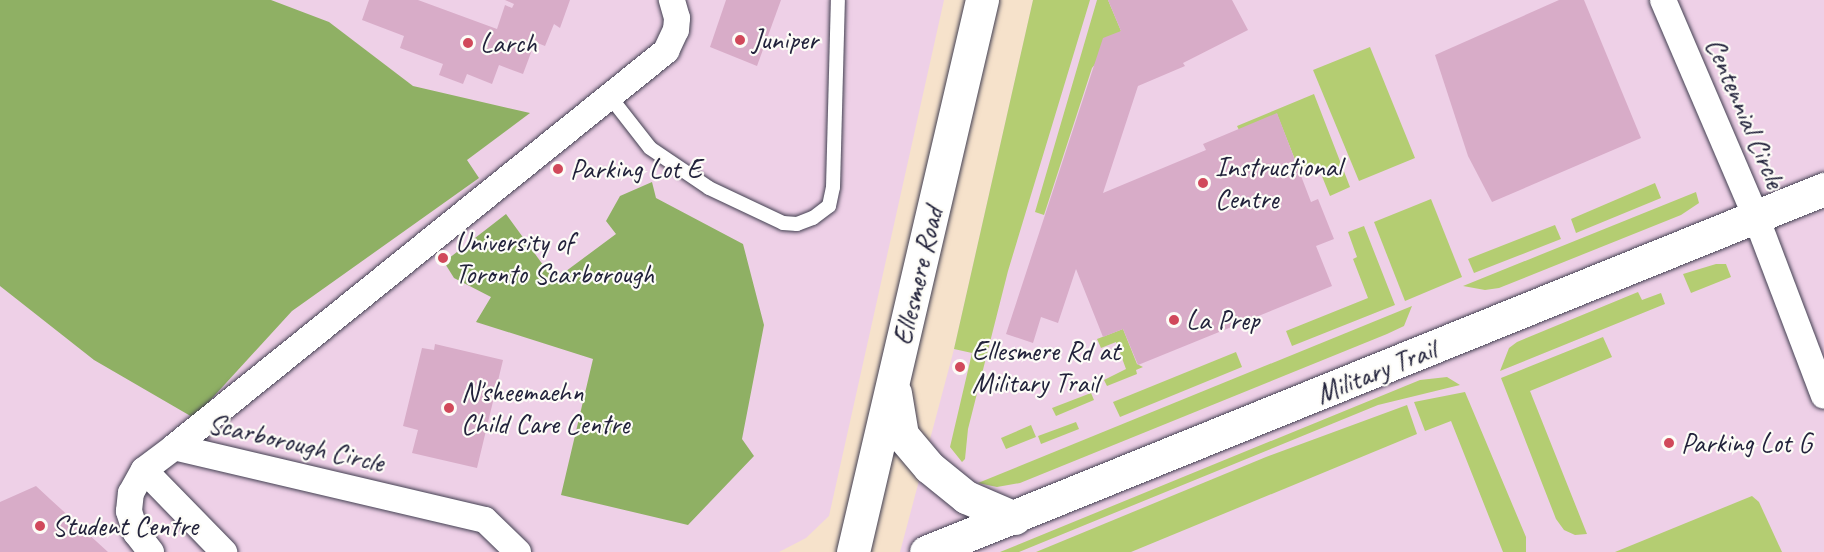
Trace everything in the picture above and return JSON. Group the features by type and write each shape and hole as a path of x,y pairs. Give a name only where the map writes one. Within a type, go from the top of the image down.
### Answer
{"street":[{"path":"174,447 611,98 666,51 676,30 672,0"},
{"name":"Ellesmere Road","path":"853,552 982,0"},
{"name":"Centennial Circle","path":"1663,0 1756,217 1824,396"},
{"name":"Military Trail","path":"926,552 1015,518 1824,189"},
{"path":"893,386 902,435 929,467 966,497 1015,518"},
{"name":"Scarborough Circle","path":"151,552 136,533 129,511 131,493 144,470 174,447 485,520 518,552"},
{"path":"144,470 224,552"}],"lane":[{"path":"611,98 650,148 709,188 783,223 797,224 813,218 829,206 833,187 838,0"}],"shaded area":[{"name":"University of Toronto Scarborough","path":"0,0 944,0 829,516 806,538 779,552 0,552"},
{"path":"1033,0 1824,0 1824,552 900,552 953,353"}],"green space":[{"path":"0,0 271,0 329,22 413,86 530,113 467,160 479,178 292,311 194,418 94,360 0,286"},
{"path":"1033,0 1090,0 1008,271 968,429 965,459 962,462 950,447 972,353 954,349"},
{"path":"1097,0 1108,0 1121,31 1092,68 1044,215 1035,212"},
{"path":"1370,47 1415,158 1359,181 1313,70"},
{"path":"1314,94 1350,187 1330,196 1319,169 1281,185 1299,170 1277,114 1241,134 1237,126"},
{"path":"652,182 656,198 743,244 764,325 742,439 754,456 688,525 561,495 593,359 476,322 491,297 454,278 444,262 506,214 554,280 616,234 606,221 620,196"},
{"path":"1655,183 1661,198 1576,233 1571,219"},
{"path":"1696,192 1699,203 1681,215 1499,288 1485,290 1463,286"},
{"path":"1431,199 1462,277 1405,301 1374,222"},
{"path":"1555,225 1561,239 1474,273 1468,259"},
{"path":"1364,226 1395,305 1292,346 1286,331 1368,298 1353,259 1357,257 1348,232"},
{"path":"1716,264 1726,264 1731,277 1691,293 1683,274"},
{"path":"1638,292 1642,300 1661,293 1665,304 1500,371 1509,348 1517,342"},
{"path":"1412,306 1404,326 1387,334 1020,483 997,487 978,483"},
{"path":"1123,329 1137,364 1143,367 1136,370 1137,374 1107,386 1104,380 1126,369 1116,342 1101,348 1097,339"},
{"path":"1603,337 1612,357 1530,391 1587,534 1575,535 1564,530 1556,519 1501,378"},
{"path":"1236,352 1242,367 1120,417 1113,402"},
{"path":"1447,377 1460,385 1378,405 1019,552 1000,552 1420,380"},
{"path":"1465,392 1526,537 1526,552 1503,552 1451,421 1425,431 1414,402"},
{"path":"1091,393 1094,400 1056,416 1052,408"},
{"path":"1407,405 1417,434 1131,552 1036,552 1266,457"},
{"path":"1076,422 1079,429 1041,444 1038,436"},
{"path":"1031,425 1036,437 1006,449 1001,438"},
{"path":"1752,496 1759,502 1782,552 1615,552"}],"building":[{"name":"Larch","path":"369,0 418,0 497,29 505,5 512,8 514,4 505,0 570,0 560,28 554,24 545,46 535,42 523,74 499,65 492,84 467,74 463,84 439,75 443,64 400,48 404,36 362,20"},
{"name":"Juniper","path":"726,0 781,0 757,66 710,47"},
{"name":"Instructional Centre","path":"1108,0 1232,0 1248,30 1183,63 1185,66 1138,86 1103,193 1206,150 1203,144 1277,113 1311,202 1318,199 1334,239 1316,246 1332,286 1138,365 1123,329 1103,337 1076,269 1058,323 1041,317 1033,343 1006,334 1103,38 1121,31"},
{"path":"1559,0 1584,0 1641,138 1492,202 1468,156 1435,55"},
{"name":"N'sheemaehn Child Care Centre","path":"435,344 503,360 477,468 412,453 418,430 403,426 422,348 434,350"},
{"name":"Student Centre","path":"36,486 108,552 0,552 0,502"}],"place":[{"name":"Juniper","path":"740,40"},
{"name":"Larch","path":"468,43"},
{"name":"Parking Lot E","path":"558,169"},
{"name":"Instructional Centre","path":"1203,183"},
{"name":"University of Toronto Scarborough","path":"443,258"},
{"name":"La Prep","path":"1174,320"},
{"name":"Ellesmere Rd at Military Trail","path":"960,367"},
{"name":"N'sheemaehn Child Care Centre","path":"449,408"},
{"name":"Parking Lot G","path":"1669,443"},
{"name":"Student Centre","path":"40,526"}]}
